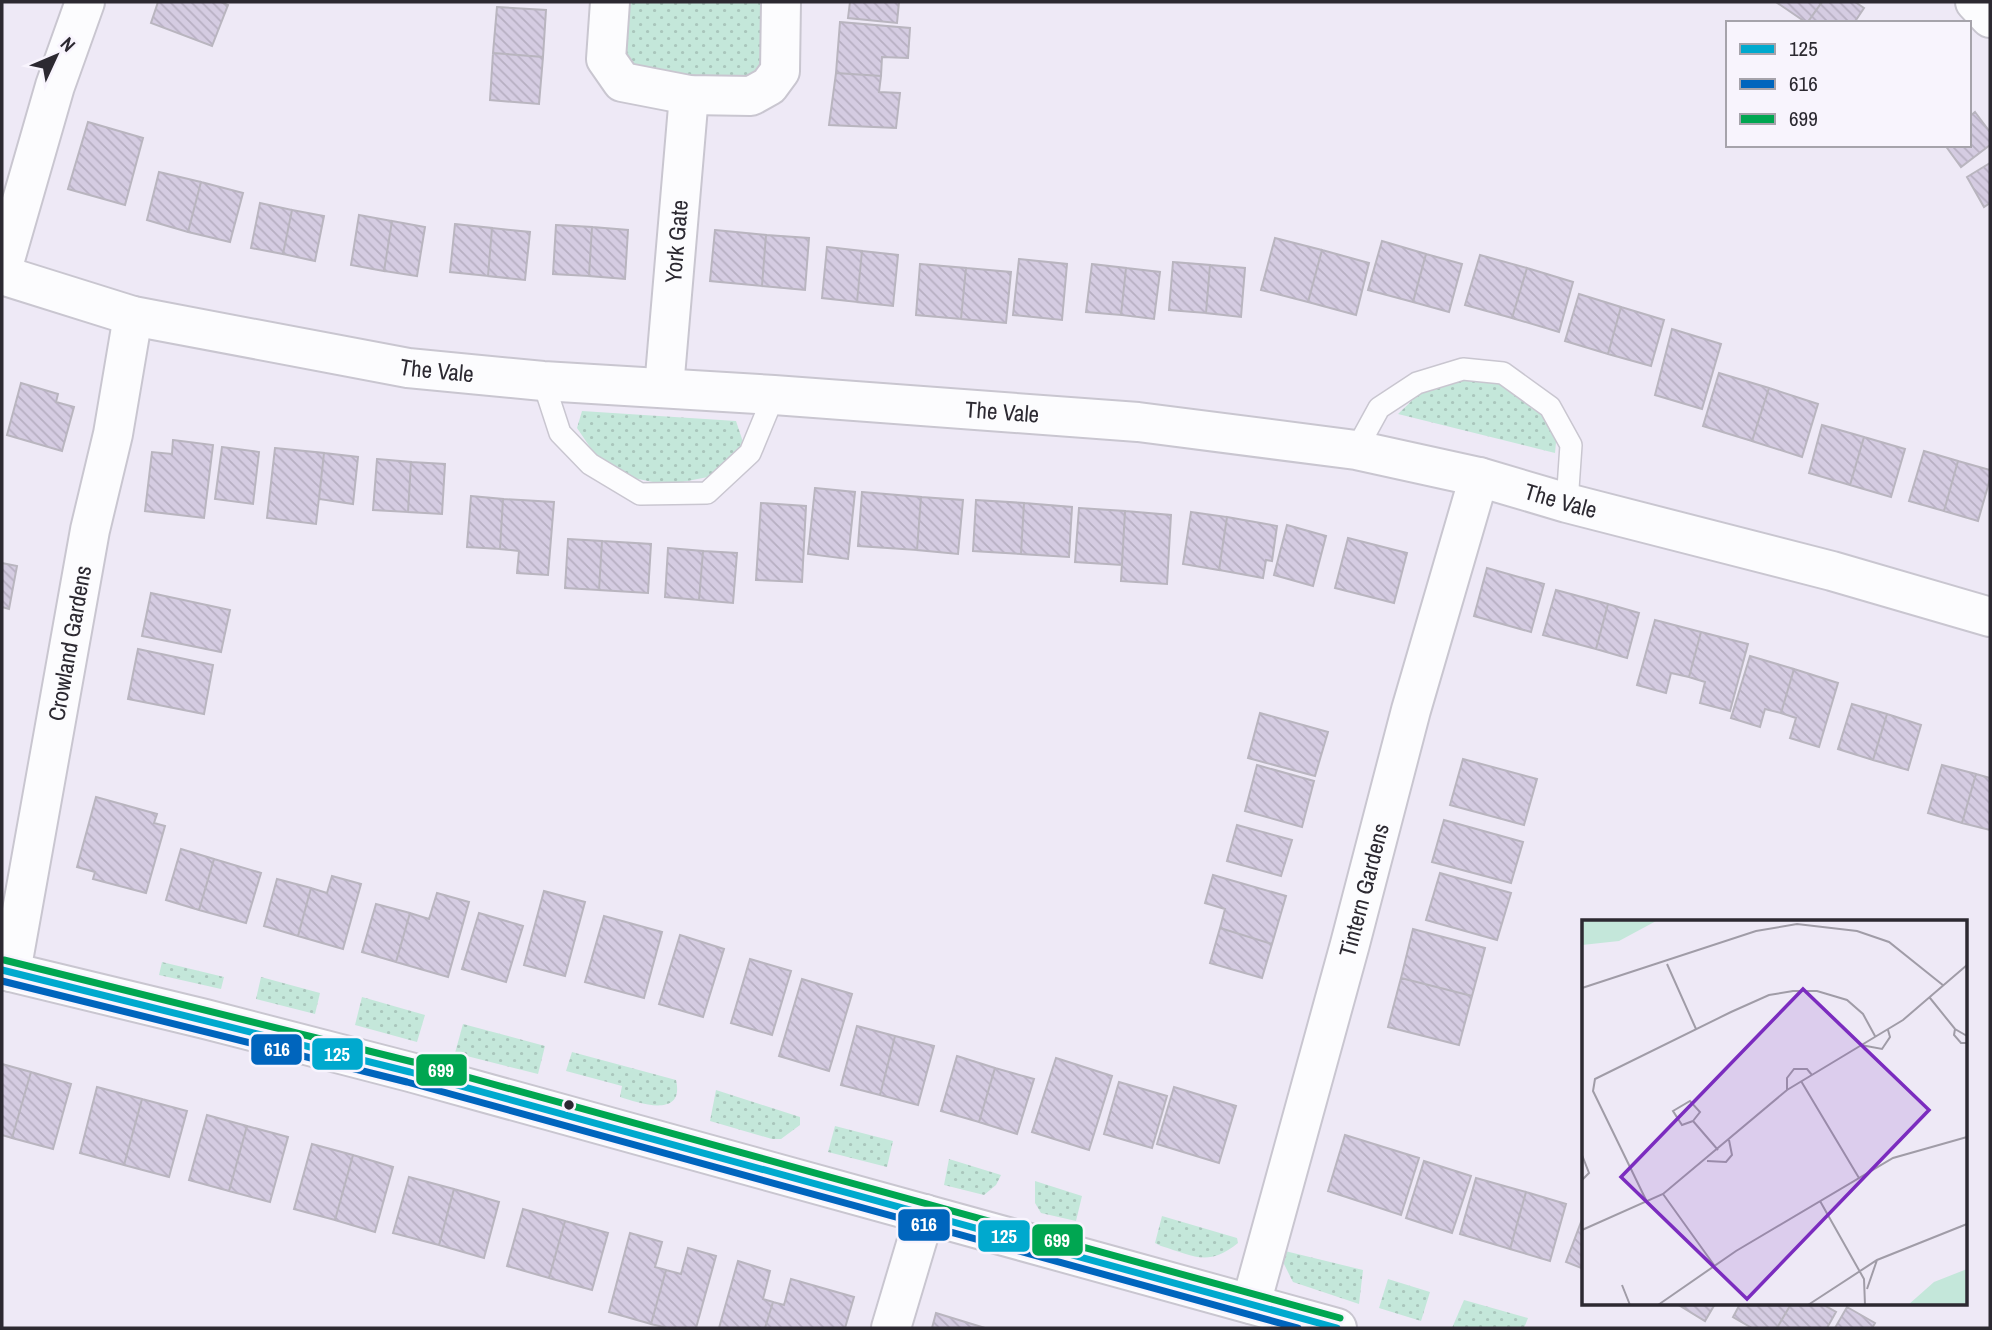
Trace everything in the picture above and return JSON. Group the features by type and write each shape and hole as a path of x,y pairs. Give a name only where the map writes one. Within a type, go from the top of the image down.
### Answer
{"street":[{"path":"2,273 55,86 85,2"},
{"path":"610,2 607,59 622,82 689,95 751,96 769,86 780,71 781,2"},
{"path":"1975,2 1990,18"},
{"name":"York Gate","path":"664,388 689,95"},
{"name":"The Vale","path":"2,273 133,316 408,368 543,381 1138,422 1356,450 1479,477 1567,503 1832,571 1990,617"},
{"name":"Crowland Gardens","path":"7,971 90,530 113,434 133,316"},
{"name":"Tintern Gardens","path":"1251,1304 1411,710 1479,477"},
{"path":"7,971 205,1018 410,1072 1337,1328"},
{"path":"891,1328 925,1214"}],"lane":[{"path":"1356,450 1379,408 1417,383 1464,369 1503,373 1550,407 1571,445 1567,503"},
{"path":"543,381 560,433 590,464 640,494 707,493 750,453 774,395"}],"green space":[{"path":"624,2 769,2 767,58 749,77 646,74 622,53"},
{"path":"1465,372 1504,384 1537,404 1557,432 1555,453 1398,414 1425,388"},
{"path":"582,411 736,421 744,445 713,476 667,485 624,476 594,453 577,428"},
{"path":"162,962 224,977 221,989 159,975"},
{"path":"261,977 320,993 315,1014 256,999"},
{"path":"362,997 425,1015 417,1042 355,1025"},
{"path":"463,1024 545,1046 538,1074 455,1053"},
{"path":"572,1052 676,1080 677,1092 674,1100 667,1104 648,1105 620,1097 622,1086 566,1071"},
{"path":"716,1090 800,1117 800,1125 781,1139 772,1139 710,1121"},
{"path":"835,1126 893,1141 887,1167 828,1152"},
{"path":"949,1159 1001,1175 996,1185 984,1195 944,1185"},
{"path":"1035,1181 1082,1196 1076,1221 1041,1213 1035,1203"},
{"path":"1162,1216 1237,1238 1238,1243 1218,1255 1209,1257 1192,1256 1161,1246 1155,1243"},
{"path":"1281,1250 1363,1270 1359,1304 1293,1282 1282,1260"},
{"path":"1388,1279 1430,1292 1421,1321 1379,1308"},
{"path":"1464,1300 1528,1318 1524,1328 1452,1328"}],"building":[{"path":"158,2 221,2 228,5 212,46 151,23"},
{"path":"850,2 899,2 897,23 848,18"},
{"path":"1776,2 1822,2 1808,21 1804,21"},
{"path":"1822,2 1855,2 1864,8 1855,21 1808,21"},
{"path":"497,7 546,10 543,57 493,53"},
{"path":"840,22 910,28 908,58 882,57 881,76 836,73"},
{"path":"493,53 543,57 539,104 490,100"},
{"path":"836,73 881,76 879,92 900,93 896,128 829,125"},
{"path":"1975,112 1990,132 1990,145 1961,167 1946,147 1971,147 1971,115"},
{"path":"88,122 143,138 125,205 68,189"},
{"path":"1990,163 1990,203 1984,207 1967,177"},
{"path":"159,172 201,182 188,232 147,220"},
{"path":"201,182 243,193 230,242 188,232"},
{"path":"260,203 292,210 283,254 251,248"},
{"path":"292,210 324,216 315,261 283,254"},
{"path":"359,215 392,221 384,271 351,265"},
{"path":"392,221 425,227 417,276 384,271"},
{"path":"455,224 492,228 488,276 450,272"},
{"path":"556,225 592,227 589,276 553,274"},
{"path":"592,227 628,230 625,279 589,276"},
{"path":"492,228 530,232 525,280 488,276"},
{"path":"715,230 766,235 762,286 710,281"},
{"path":"766,235 809,238 805,290 762,286"},
{"path":"1275,238 1322,250 1308,302 1261,290"},
{"path":"1382,241 1426,254 1413,302 1368,290"},
{"path":"827,247 862,251 857,302 822,298"},
{"path":"1322,250 1369,263 1356,315 1308,302"},
{"path":"862,251 898,255 893,306 857,302"},
{"path":"1426,254 1462,264 1449,312 1413,302"},
{"path":"1480,255 1527,268 1512,318 1465,305"},
{"path":"1019,259 1067,264 1062,320 1013,315"},
{"path":"1173,262 1210,265 1206,313 1169,310"},
{"path":"920,264 966,268 961,319 916,315"},
{"path":"1092,264 1126,268 1121,315 1086,312"},
{"path":"1210,265 1245,268 1241,317 1206,313"},
{"path":"966,268 1011,272 1006,323 961,319"},
{"path":"1126,268 1160,272 1154,319 1121,315"},
{"path":"1527,268 1573,282 1559,332 1512,318"},
{"path":"1579,294 1621,307 1608,354 1565,341"},
{"path":"1621,307 1664,320 1651,366 1608,354"},
{"path":"1672,329 1721,344 1702,409 1655,395"},
{"path":"1719,373 1769,388 1752,441 1703,426"},
{"path":"21,383 58,394 56,402 74,407 62,451 7,435"},
{"path":"1769,388 1818,404 1802,457 1752,441"},
{"path":"1822,425 1864,437 1850,485 1809,473"},
{"path":"1864,437 1905,449 1891,497 1850,485"},
{"path":"173,440 213,445 204,518 145,511 152,452 172,454"},
{"path":"222,447 259,452 253,504 215,499"},
{"path":"275,448 324,453 316,524 267,518"},
{"path":"1924,451 1958,461 1944,511 1909,501"},
{"path":"324,453 358,457 353,504 319,499"},
{"path":"377,459 411,462 408,512 373,510"},
{"path":"1958,461 1990,470 1978,521 1944,511"},
{"path":"411,462 445,464 442,514 408,512"},
{"path":"815,488 855,492 848,559 808,554"},
{"path":"862,492 921,497 917,550 858,546"},
{"path":"471,496 503,499 500,549 467,547"},
{"path":"921,497 963,500 958,554 917,550"},
{"path":"503,499 554,502 548,575 517,573 519,551 500,549"},
{"path":"976,500 1024,503 1021,554 973,551"},
{"path":"761,503 806,506 802,582 756,580"},
{"path":"1024,503 1072,507 1069,557 1021,554"},
{"path":"1079,508 1125,511 1122,565 1075,562"},
{"path":"1125,511 1171,515 1167,584 1121,581"},
{"path":"1191,512 1227,517 1219,570 1183,564"},
{"path":"1227,517 1277,526 1272,561 1266,560 1263,578 1219,570"},
{"path":"1287,525 1326,536 1313,586 1274,575"},
{"path":"1348,538 1407,553 1394,603 1335,588"},
{"path":"568,539 602,541 599,590 565,588"},
{"path":"602,541 651,544 648,593 599,590"},
{"path":"668,548 703,551 699,600 665,597"},
{"path":"703,551 737,553 733,603 699,600"},
{"path":"2,563 17,566 9,609 2,607"},
{"path":"1487,568 1544,584 1531,632 1474,616"},
{"path":"1556,590 1608,604 1596,649 1543,635"},
{"path":"151,593 230,610 221,652 142,636"},
{"path":"1608,604 1639,613 1627,658 1596,649"},
{"path":"1655,620 1701,632 1689,677 1671,673 1666,693 1637,685"},
{"path":"1701,632 1748,644 1730,711 1700,703 1705,682 1689,677"},
{"path":"138,649 213,665 204,714 128,699"},
{"path":"1750,656 1794,669 1781,713 1765,709 1760,727 1731,718"},
{"path":"1794,669 1838,683 1819,747 1790,738 1796,718 1781,713"},
{"path":"1852,704 1887,714 1873,760 1838,749"},
{"path":"1260,713 1328,732 1315,776 1248,758"},
{"path":"1887,714 1921,725 1908,770 1873,760"},
{"path":"1463,759 1537,779 1524,825 1450,805"},
{"path":"1257,765 1314,781 1302,827 1245,811"},
{"path":"1942,765 1976,774 1962,823 1928,813"},
{"path":"1976,774 1990,778 1990,830 1962,823"},
{"path":"96,797 157,814 154,823 165,826 146,893 93,879 95,872 77,867"},
{"path":"1444,820 1523,842 1511,883 1432,862"},
{"path":"1237,825 1292,840 1281,876 1227,861"},
{"path":"181,849 214,859 199,910 166,900"},
{"path":"214,859 261,873 246,923 199,910"},
{"path":"1440,873 1511,893 1497,940 1426,920"},
{"path":"1213,875 1286,896 1272,944 1220,928 1225,909 1205,903"},
{"path":"332,876 361,884 343,949 298,936 311,888 327,893"},
{"path":"277,879 311,888 298,936 264,926"},
{"path":"544,891 585,902 565,976 524,965"},
{"path":"437,893 469,902 448,977 396,962 410,913 429,919"},
{"path":"376,904 410,913 396,962 362,952"},
{"path":"479,913 523,926 506,982 462,969"},
{"path":"604,916 662,932 644,998 585,982"},
{"path":"1220,928 1272,944 1262,978 1210,963"},
{"path":"1413,929 1485,948 1472,996 1401,978"},
{"path":"680,935 724,949 703,1017 659,1004"},
{"path":"750,959 791,971 772,1035 731,1023"},
{"path":"1401,978 1472,996 1459,1045 1388,1027"},
{"path":"802,979 852,994 829,1071 779,1056"},
{"path":"857,1026 895,1036 880,1095 841,1085"},
{"path":"895,1036 934,1046 918,1105 880,1095"},
{"path":"957,1056 995,1068 979,1122 941,1111"},
{"path":"1056,1058 1112,1076 1089,1150 1032,1132"},
{"path":"2,1064 31,1072 12,1138 2,1135"},
{"path":"995,1068 1034,1079 1017,1134 979,1122"},
{"path":"31,1072 71,1084 53,1149 12,1138"},
{"path":"1119,1082 1167,1096 1152,1148 1104,1134"},
{"path":"97,1087 142,1099 124,1165 80,1153"},
{"path":"1174,1087 1236,1106 1219,1163 1157,1144"},
{"path":"142,1099 187,1111 169,1177 124,1165"},
{"path":"207,1115 247,1126 229,1191 189,1180"},
{"path":"247,1126 288,1137 270,1202 229,1191"},
{"path":"1345,1135 1419,1158 1401,1215 1328,1191"},
{"path":"312,1144 353,1155 335,1220 294,1209"},
{"path":"353,1155 393,1167 375,1232 335,1220"},
{"path":"1424,1161 1471,1176 1452,1233 1406,1218"},
{"path":"409,1177 454,1189 439,1245 393,1233"},
{"path":"1476,1178 1526,1192 1510,1249 1460,1234"},
{"path":"454,1189 499,1202 484,1258 439,1245"},
{"path":"1526,1192 1566,1204 1550,1261 1510,1249"},
{"path":"523,1209 565,1221 549,1278 507,1266"},
{"path":"1582,1219 1582,1268 1566,1262"},
{"path":"565,1221 608,1233 592,1290 549,1278"},
{"path":"630,1233 662,1242 655,1267 666,1270 651,1324 609,1312"},
{"path":"688,1248 716,1256 696,1328 667,1328 651,1324 666,1270 681,1274"},
{"path":"738,1261 770,1271 763,1299 773,1302 765,1328 719,1328"},
{"path":"791,1279 854,1297 845,1328 765,1328 773,1302 784,1305"},
{"path":"1680,1306 1714,1306 1705,1321"},
{"path":"1739,1306 1790,1306 1777,1328 1752,1328 1733,1317"},
{"path":"1790,1306 1826,1306 1836,1312 1827,1328 1777,1328"},
{"path":"1847,1307 1875,1323 1872,1328 1835,1328"},
{"path":"936,1313 985,1328 932,1328"}],"transit line":[{"name":"699","path":"4,960 413,1062 1340,1318"},
{"name":"125","path":"2,970 410,1072 1337,1328"},
{"name":"616","path":"2,981 407,1082 1298,1328"}]}
